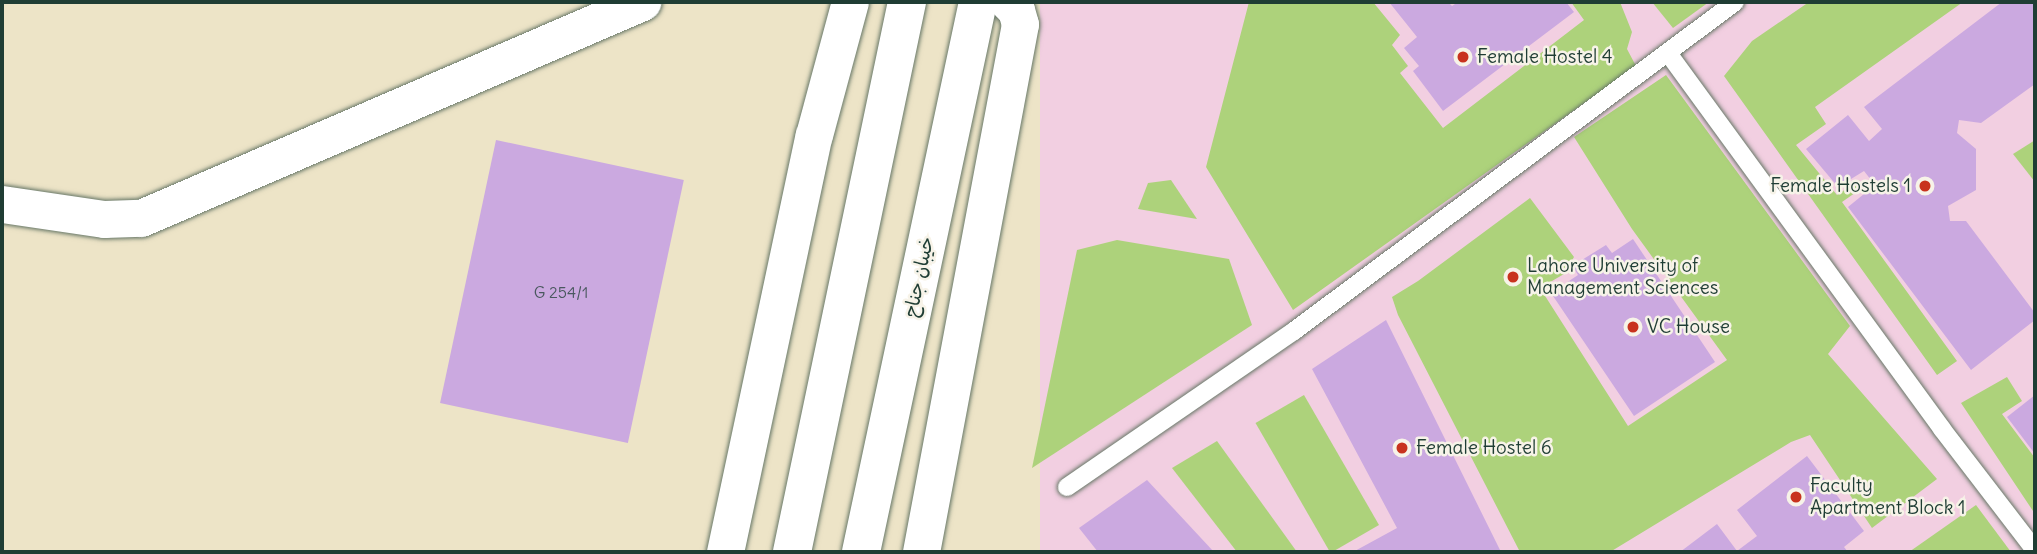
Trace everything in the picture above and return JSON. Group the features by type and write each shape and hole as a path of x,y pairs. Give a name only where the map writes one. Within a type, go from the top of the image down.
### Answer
{"main road":[{"path":"792,552 906,2"},
{"name":"خیبان جناح","path":"861,552 978,2"}],"street":[{"path":"2,204 104,219 141,218 181,204 642,2"},
{"path":"724,552 814,135 850,2"},
{"path":"921,552 1020,24 1016,10 1009,2"}],"lane":[{"path":"1067,487 1294,331 1735,2"},
{"path":"1668,53 1942,429 2035,550"}],"shaded area":[{"name":"Lahore University of Management Sciences","path":"1040,2 2035,2 2035,552 1040,552"}],"green space":[{"path":"1249,2 1373,2 1400,35 1392,45 1408,66 1400,73 1443,128 1584,20 1571,2 1620,2 1632,32 1627,49 1636,66 1293,310 1206,167"},
{"path":"1652,2 1709,2 1673,28"},
{"path":"1809,2 1963,2 1815,107 1826,124 1796,145 1837,195 1859,180 1862,188 1842,202 1957,361 1937,375 1724,76 1752,41"},
{"path":"1666,75 1850,326 1828,354 1937,479 1872,528 1810,435 1791,442 1610,552 1520,552 1398,315 1392,297 1418,281 1530,198 1574,257 1564,274 1540,288 1628,426 1727,360 1632,229 1574,137"},
{"path":"2035,140 2035,182 2013,154"},
{"path":"1171,180 1197,219 1138,209 1148,183"},
{"path":"1117,240 1229,259 1252,325 1032,468 1077,250"},
{"path":"2007,377 2022,401 2002,414 2035,458 2035,514 1961,403"},
{"path":"1304,395 1379,525 1330,552 1256,423"},
{"path":"1217,441 1297,552 1237,552 1172,468"},
{"path":"1976,505 2011,552 1909,552"}],"building":[{"name":"Female Hostel 4","path":"1389,2 1448,2 1452,6 1458,2 1566,2 1574,12 1443,111 1413,71 1419,66 1404,48 1417,37"},
{"name":"Female Hostels 1","path":"2002,2 2035,2 2035,84 1981,123 1959,120 1957,133 1976,149 1976,190 1948,206 1950,221 1966,221 2035,313 2035,320 1971,370 1848,207 1875,185 1864,171 1838,187 1806,149 1848,115 1869,141 1882,129 1864,107"},
{"path":"496,140 684,180 628,443 440,403"},
{"name":"VC House","path":"1633,239 1715,362 1634,416 1551,293 1578,275 1573,267 1585,258 1606,245 1612,253"},
{"name":"Female Hostel 6","path":"1386,320 1501,552 1353,552 1397,528 1312,369"},
{"path":"2035,395 2035,454 2007,417"},
{"name":"Faculty Apartment Block 1","path":"1807,456 1864,531 1844,547 1848,552 1680,552 1717,524 1737,551 1757,536 1737,510"},
{"path":"1147,480 1214,552 1098,552 1079,528"}],"place":[{"name":"Female Hostel 4","path":"1463,57"},
{"name":"Female Hostels 1","path":"1925,186"},
{"name":"Lahore University of Management Sciences","path":"1513,277"},
{"name":"VC House","path":"1633,327"},
{"name":"Female Hostel 6","path":"1402,448"},
{"name":"Faculty Apartment Block 1","path":"1796,497"}]}
